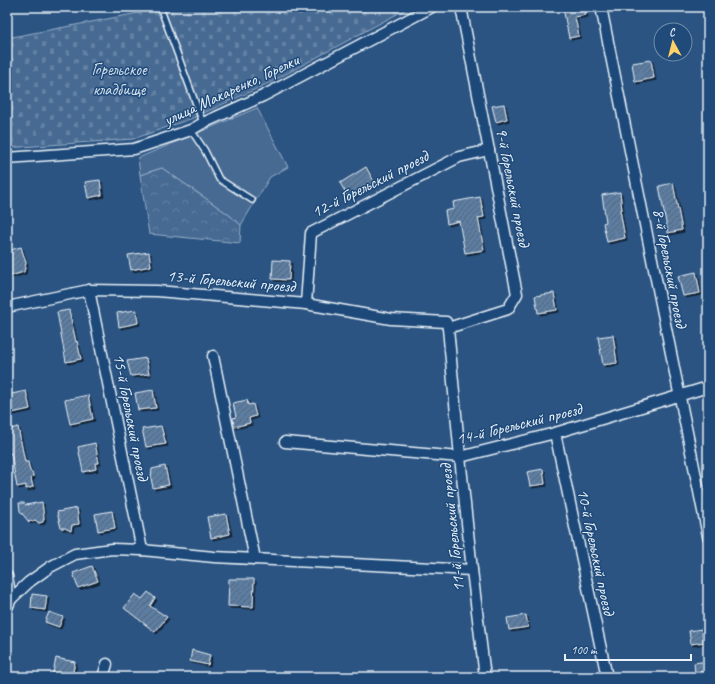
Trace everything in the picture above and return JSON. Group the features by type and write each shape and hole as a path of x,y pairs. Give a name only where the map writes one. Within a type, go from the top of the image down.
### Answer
{"street":[{"name":"улица Макаренко, Горелки","path":"7,158 134,149 191,130 203,123 263,96 432,7"},
{"name":"9-й Горельский проезд","path":"448,328 508,309 517,294 461,7"},
{"name":"8-й Горельский проезд","path":"602,7 708,536"},
{"name":"12-й Горельский проезд","path":"306,304 311,233 459,157 489,150"},
{"name":"13-й Горельский проезд","path":"7,307 89,290 157,291 306,304 391,319 446,322 448,328"},
{"name":"15-й Горельский проезд","path":"89,290 142,550"},
{"name":"11-й Горельский проезд","path":"448,328 472,570 486,677"},
{"path":"213,356 255,559"},
{"name":"14-й Горельский проезд","path":"285,442 460,457 555,433 708,387"},
{"name":"10-й Горельский проезд","path":"555,433 607,677"},
{"path":"8,602 29,582 50,567 75,554 112,549 142,550 214,557 472,570"},
{"path":"7,576 8,602"},
{"path":"103,677 107,664"}],"lane":[{"path":"160,7 203,123"},
{"path":"191,130 205,151 219,179 252,200"}],"green space":[{"name":"Горельское кладбище","path":"170,7 410,7 271,82 193,118 133,139 7,148 7,38"},
{"path":"257,108 288,167 270,177 241,225 228,214 162,168 140,175 138,158"},
{"path":"162,168 228,214 241,225 240,243 149,234 140,175"}],"building":[{"path":"584,7 586,15 575,17 579,36 569,38 563,8"},
{"path":"651,60 654,78 635,82 632,63"},
{"path":"504,104 507,119 496,122 492,106"},
{"path":"366,167 375,183 349,198 340,183"},
{"path":"100,180 102,195 88,198 85,182"},
{"path":"673,183 682,230 668,233 659,186"},
{"path":"620,192 622,210 620,210 625,238 607,242 603,223 606,222 602,195"},
{"path":"480,197 484,217 478,218 484,250 465,253 459,221 447,224 445,211 454,209 453,202"},
{"path":"21,247 26,263 24,272 10,276 7,273 7,251"},
{"path":"149,252 151,266 131,270 128,255"},
{"path":"273,260 290,261 289,280 272,279"},
{"path":"696,272 700,293 683,296 678,276"},
{"path":"554,293 557,310 538,313 535,296"},
{"path":"69,310 81,359 66,362 57,312"},
{"path":"136,310 138,323 119,327 117,313"},
{"path":"613,335 617,363 603,365 598,337"},
{"path":"146,358 149,374 131,376 127,361"},
{"path":"153,390 156,408 138,410 135,393"},
{"path":"26,391 30,409 12,413 7,409 7,395"},
{"path":"88,395 93,419 70,424 65,400"},
{"path":"247,400 248,405 253,404 256,416 249,418 250,423 234,427 233,418 236,417 233,403"},
{"path":"161,426 166,444 146,447 142,429"},
{"path":"18,427 25,462 28,462 30,471 33,474 31,479 33,487 26,489 26,485 17,487 11,453 7,454 7,430"},
{"path":"95,443 99,463 95,463 96,469 83,472 78,447"},
{"path":"165,466 169,485 153,488 151,478 152,469"},
{"path":"543,469 545,484 530,486 527,472"},
{"path":"42,502 43,522 39,523 35,520 29,522 20,511 19,503 24,503 26,505"},
{"path":"77,508 79,524 72,525 71,531 61,528 57,512"},
{"path":"112,511 115,528 98,531 95,514"},
{"path":"226,514 230,534 211,538 207,517"},
{"path":"92,566 98,581 78,588 73,573"},
{"path":"229,579 254,579 253,607 228,606"},
{"path":"148,592 155,598 150,606 167,617 155,632 124,608 135,594 142,599"},
{"path":"32,594 47,596 45,610 31,608"},
{"path":"49,612 63,617 59,627 45,622"},
{"path":"526,615 528,627 509,630 507,618"},
{"path":"702,629 704,642 691,644 689,631"},
{"path":"192,650 210,655 208,665 190,661"},
{"path":"56,658 75,662 72,677 52,677"},
{"path":"708,661 708,671 695,673 694,663"}]}
